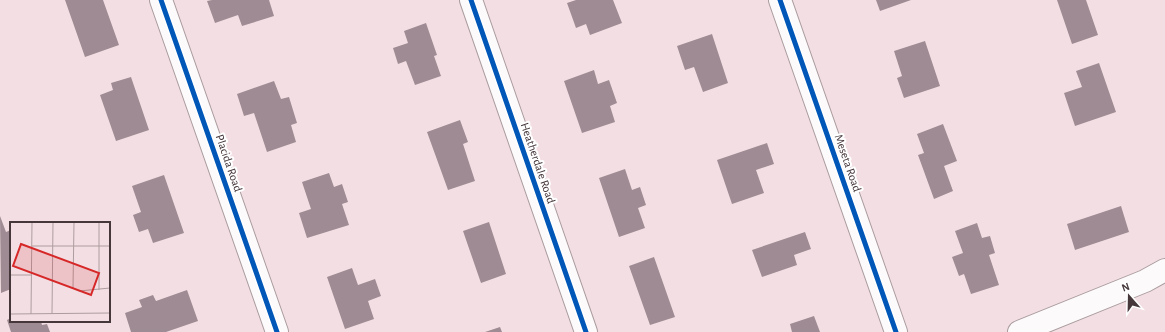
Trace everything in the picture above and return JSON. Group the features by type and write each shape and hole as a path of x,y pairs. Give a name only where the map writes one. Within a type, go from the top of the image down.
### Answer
{"street":[{"name":"Placida Road","path":"161,0 277,332"},
{"name":"Heatherdale Road","path":"471,0 586,332"},
{"name":"Meseta Road","path":"780,0 896,332"},
{"path":"1019,332 1145,281 1165,270"}],"building":[{"path":"65,0 103,0 119,45 85,57"},
{"path":"269,0 274,16 242,26 238,15 215,23 207,1"},
{"path":"576,0 613,0 622,23 590,35 586,24 576,28 567,3"},
{"path":"876,0 911,0 880,11"},
{"path":"1057,0 1086,0 1098,35 1072,44"},
{"path":"426,23 437,55 434,56 441,76 415,85 406,61 398,64 393,48 408,43 404,31"},
{"path":"712,34 728,83 703,92 694,67 685,70 677,46"},
{"path":"925,41 940,86 904,98 897,78 902,76 894,51"},
{"path":"1099,63 1116,112 1075,126 1064,93 1082,87 1076,71"},
{"path":"594,70 598,84 609,80 617,103 610,106 615,122 582,133 564,81"},
{"path":"131,77 149,130 116,141 100,95 113,90 111,83"},
{"path":"274,81 281,99 289,97 297,123 291,125 296,142 267,152 254,113 244,116 237,94"},
{"path":"460,120 468,142 463,144 475,181 448,190 427,132"},
{"path":"943,124 957,161 944,166 953,191 934,199 918,155 924,153 917,134"},
{"path":"767,143 774,164 756,170 764,193 732,204 717,160"},
{"path":"625,169 632,190 640,187 646,205 638,208 645,228 619,237 599,178"},
{"path":"329,173 334,187 342,184 348,202 342,204 349,225 307,238 299,213 311,209 302,182"},
{"path":"164,175 184,233 153,243 148,229 139,232 133,215 141,212 132,186"},
{"path":"1121,206 1129,232 1075,250 1067,224"},
{"path":"0,216 6,232 10,230 10,289 1,293"},
{"path":"489,222 506,274 481,283 463,231"},
{"path":"977,223 982,238 990,236 995,253 989,255 999,285 971,294 964,274 959,276 952,257 963,253 955,231"},
{"path":"805,232 811,249 794,255 797,265 762,277 752,250"},
{"path":"654,257 675,317 650,325 629,266"},
{"path":"352,268 358,285 375,279 381,296 368,301 374,319 345,329 327,277"},
{"path":"187,290 198,321 166,332 131,332 125,313 142,307 139,300 153,295 156,301"},
{"path":"814,316 820,332 792,332 790,324"},
{"path":"10,318 10,322 41,322 42,325 47,324 50,332 11,332 7,320"},
{"path":"500,327 502,332 485,332"}],"cycle path":[{"path":"161,0 277,332"},
{"path":"471,0 586,332"},
{"path":"780,0 896,332"}]}
